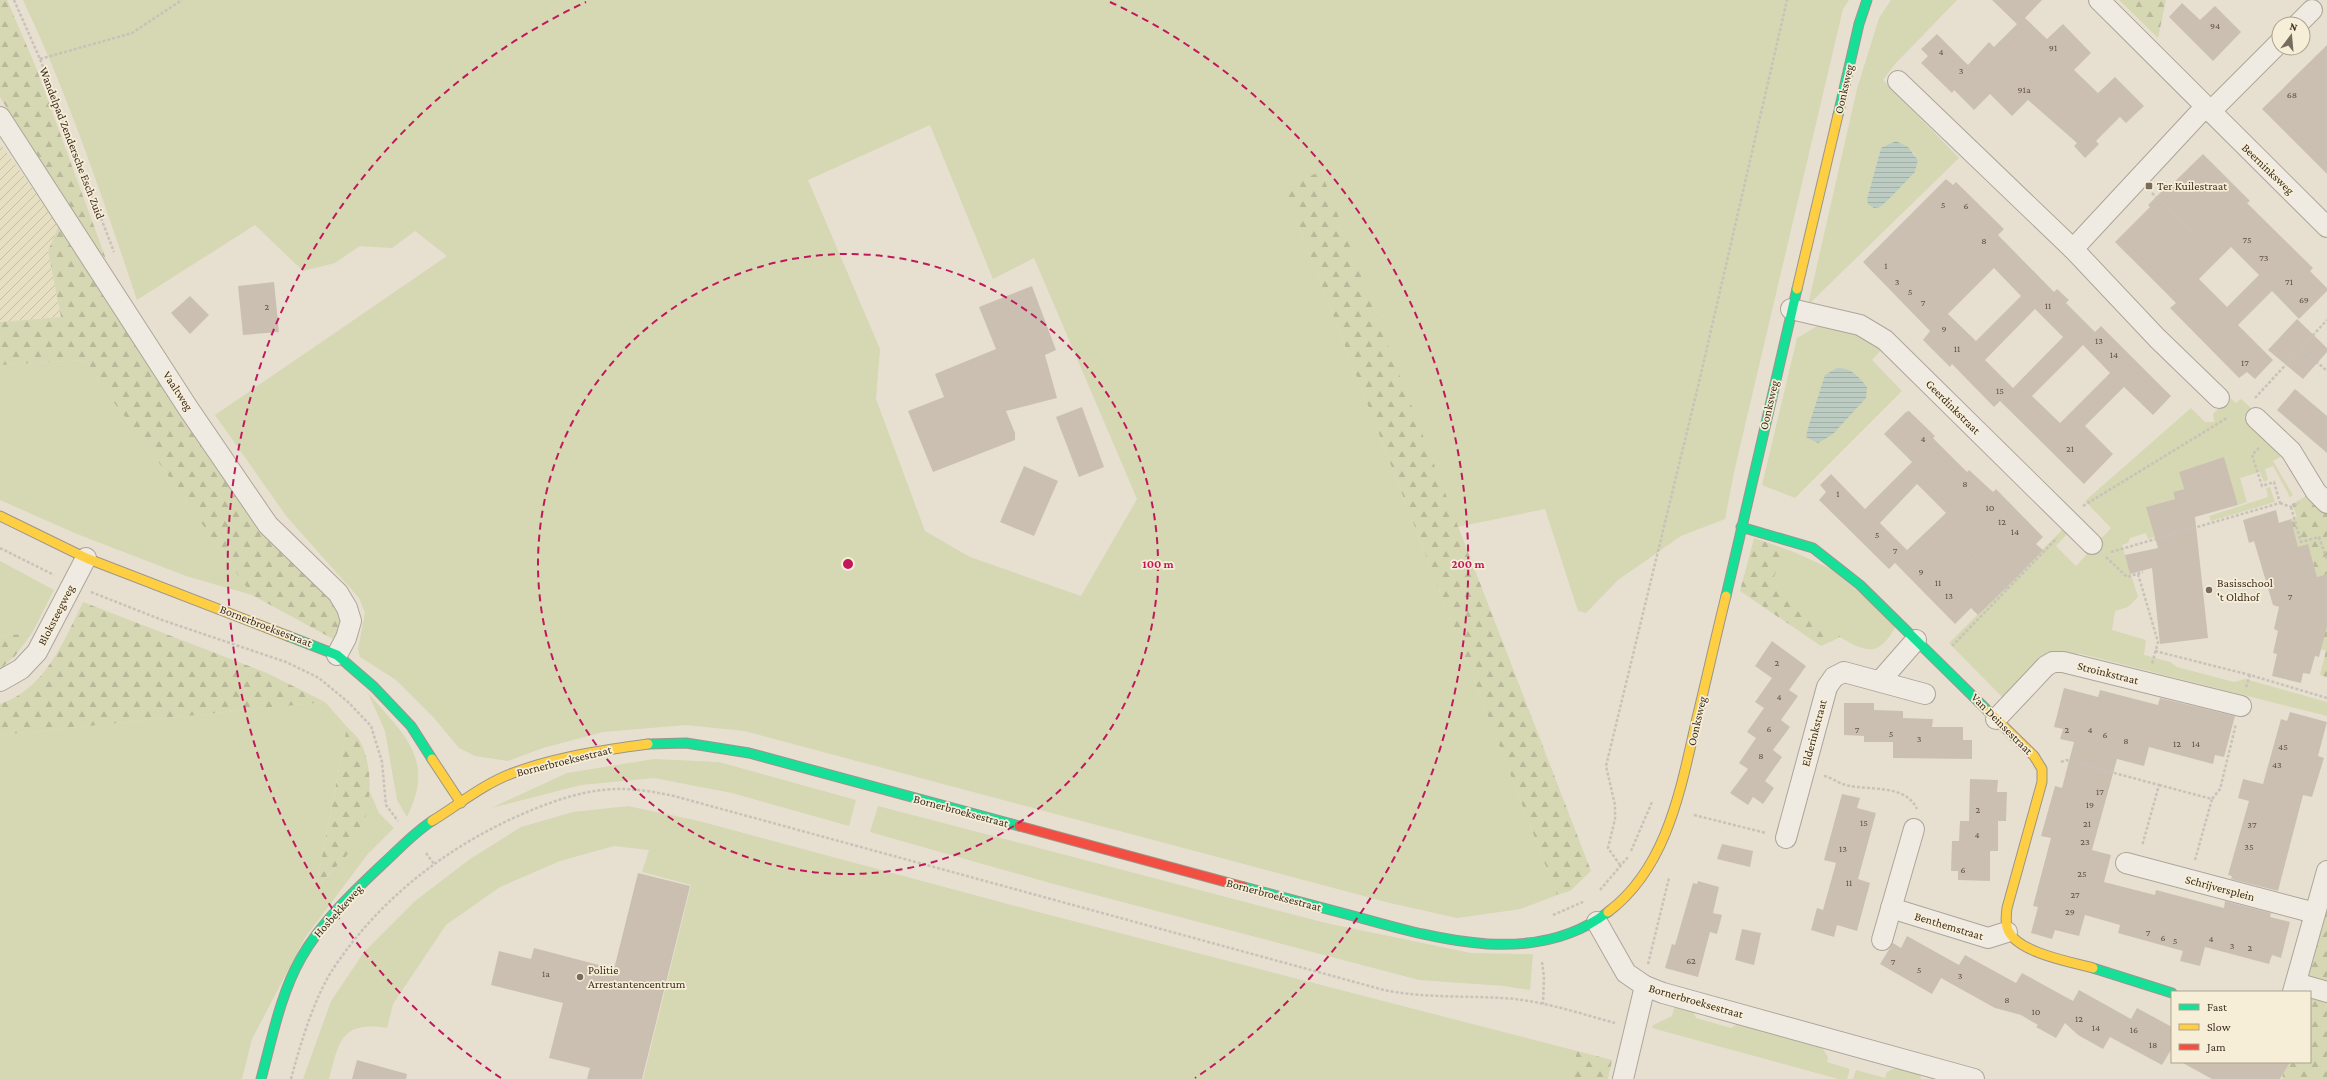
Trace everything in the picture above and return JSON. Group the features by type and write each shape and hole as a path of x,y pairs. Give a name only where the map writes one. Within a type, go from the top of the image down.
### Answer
{"main road":[{"name":"Oonksweg","path":"1597,922 1625,899 1641,880 1661,843 1674,810 1697,722 1791,309 1858,24 1867,0"},
{"name":"Bornerbroeksestraat","path":"0,516 86,558 337,655 374,687 411,726 461,803 491,784 513,773 560,760 626,746 686,743 749,753 1433,938 1464,943 1504,946 1538,943 1570,934 1597,922"},
{"name":"Van Deinsestraat","path":"1741,527 1812,548 1860,585 2034,756 2042,769"},
{"path":"2042,769 2042,782 2007,908 2005,920 2007,932 2017,943 2030,949 2171,993"},
{"name":"Hosbekkeweg","path":"261,1079 286,990 300,959 319,930 411,836 461,803"}],"street":[{"name":"Beerninksweg","path":"2099,0 2327,227"},
{"path":"2306,16 2312,10"},
{"path":"2073,249 2138,179 2207,109 2271,49"},
{"path":"1898,81 2073,249 2157,338 2219,398"},
{"name":"Vaaltweg","path":"0,117 108,281 188,408 268,525 338,593 347,608 351,621 346,638 337,655"},
{"name":"Geerdinkstraat","path":"1791,309 1860,325 1885,340 2092,544"},
{"path":"2253,411 2291,451 2316,492 2327,503"},
{"name":"Bloksteegweg","path":"0,682 21,669 37,652 71,584 86,558"},
{"path":"1880,681 1916,640"},
{"name":"Stroinkstraat","path":"1996,719 2046,666 2053,662 2063,662 2241,706"},
{"name":"Elderinkstraat","path":"1786,838 1827,687 1834,677 1844,672 1925,694"},
{"path":"1882,940 1914,829"},
{"name":"Schrijversplein","path":"2131,864 2315,913"},
{"path":"2327,871 2295,987 2327,992"},
{"name":"Benthemstraat","path":"1891,908 1988,938 2007,932"},
{"name":"Bornerbroeksestraat","path":"1597,922 1626,973 1645,986 1663,994 1974,1079"},
{"path":"1623,1079 1645,986"}],"path":[{"path":"14,0 40,59"},
{"name":"Wandelpad Zendersche Esch Zuid","path":"108,281 114,269 115,257 40,59 132,32 182,0"},
{"path":"1620,865 1608,848 1615,819 1615,805 1606,766 1700,378 1787,0"},
{"path":"2138,179 2192,234"},
{"path":"2253,411 2301,348 2327,320"},
{"path":"2301,348 2327,371"},
{"path":"1937,661 2008,589 2083,506 2231,415"},
{"path":"2143,572 2127,577 2103,555 2280,503 2274,482 2262,486 2252,455 2272,432"},
{"path":"2291,507 2301,542 2320,537 2327,560"},
{"path":"1964,544 2008,589"},
{"path":"0,548 71,584 162,620 286,662 319,678 348,702 371,726 382,762 386,805 434,864"},
{"path":"2138,574 2158,642 2156,651 2250,675 2327,698"},
{"path":"2190,880 2212,799 2220,789 2250,675"},
{"path":"2042,769 2066,760 2212,799"},
{"path":"1804,772 1826,776 1849,786 1875,788 1902,794 1910,799 1917,808 1914,829"},
{"path":"2131,864 2159,785"},
{"path":"291,1079 299,1049 332,970 364,927 402,889 434,864 492,827 545,804 576,795 603,790 640,789 674,796 1384,990 1406,995 1515,999 1543,1004 1635,1028"},
{"path":"1674,810 1786,838"},
{"path":"1645,986 1669,877"}],"shaded area":[{"path":"1896,141 1908,147 1918,160 1915,172 1888,200 1880,207 1874,208 1868,204 1867,199 1881,148"},
{"path":"0,143 59,225 48,251 61,317 0,322"},
{"path":"1837,368 1847,369 1858,376 1867,387 1866,398 1833,434 1818,443 1806,437 1808,428 1825,375"}],"green space":[{"path":"0,0 7,0 35,65 106,259 82,231 0,97"},
{"path":"23,0 1849,0 1843,9 1735,468 1725,519 1681,536 1618,580 1586,613 1578,611 1545,509 1457,527 1321,172 1284,188 1557,895 1521,909 1457,918 1390,903 744,731 686,725 603,732 543,748 508,761 475,756 459,748 434,718 396,680 360,657 358,649 365,613 359,598 287,517 215,415 447,256 415,231 392,248 360,246 335,263 303,271 255,225 137,300 84,148 40,37","holes":["930,125 993,279 1034,258 1137,499 1081,596 970,557 925,531 876,399 880,349 808,180"]},
{"path":"1891,0 1957,0 1895,64 1883,80 1959,158 1808,305 1857,89 1879,18","holes":["1881,148 1913,152 1918,160 1915,172 1880,207 1867,199"]},
{"path":"2119,0 2166,0 2158,38"},
{"path":"1321,171 1591,871 1570,891 1557,895 1284,188"},
{"path":"59,225 141,354 263,534 284,554 327,590 343,623 333,639 252,595 143,440 108,395 86,360 0,365 0,322 61,317 48,251"},
{"path":"1821,324 1871,338 1883,348 1872,360 1902,391 1795,498 1762,485 1797,338"},
{"path":"86,360 108,395 143,440 252,595 186,576 77,534 0,500 0,365"},
{"path":"2229,397 2236,403 2241,399 2251,408 2244,417 2285,454 2273,461 2293,495 2290,497 2273,466 2265,469 2268,480 2264,482 2260,472 2240,478 2247,502 2238,505 2224,458 2179,472 2184,489 2173,492 2175,499 2146,507 2184,528 2148,539 2146,533 2130,538 2128,543 2122,545 2138,597 2128,607 2115,611 2112,630 2146,640 2144,655 2170,662 2177,667 2234,682 2245,679 2327,702 2327,716 2078,653 2005,700 1949,643 2064,528 2068,533 2056,546 2076,566 2111,528 2085,501 2191,408 2205,422 2214,422 2213,414"},
{"path":"2270,487 2275,502 2211,521 2209,516 2268,497 2266,488"},
{"path":"2308,495 2327,513 2327,574 2317,577 2308,545 2298,547 2291,519 2297,517 2292,504"},
{"path":"1754,538 1794,552 1777,569 1774,577 1777,586 1841,637 1821,646 1740,591"},
{"path":"1794,552 1831,569 1897,624 1882,645 1874,649 1864,649 1852,644 1838,636 1777,586 1774,577 1777,569"},
{"path":"0,561 54,590 32,633 0,636"},
{"path":"83,602 267,673 325,702 0,735 0,704 16,697 41,675 60,647"},
{"path":"2327,616 2327,677 2320,675 2326,651 2321,649"},
{"path":"32,633 15,656 0,669 0,636"},
{"path":"368,693 404,735 412,749 417,763 418,779 415,797 407,817 397,800 385,731"},
{"path":"325,702 347,727 316,887 336,867 353,844 364,819 368,805 369,790 379,813 394,828 367,855 305,938 252,1039 242,1079 0,1079 0,735"},
{"path":"347,727 359,739 365,754 370,781 367,809 364,822 353,847 345,858 316,888"},
{"path":"654,759 719,762 856,800 849,826 732,793 654,778 581,785 491,808 567,773"},
{"path":"628,806 699,821 1038,912 1577,1051 1571,1079 643,1079 691,885 642,872 649,850 614,846 560,861 500,887 446,925 393,1004 387,1028 360,1028 351,1031 344,1037 340,1044 329,1079 303,1079 331,1001 364,952 415,901 470,859 521,827 573,812"},
{"path":"878,806 1326,923 1471,953 1533,954 1530,990 1504,986 1419,980 1050,883 870,832"},
{"path":"2327,900 2327,982 2308,976"},
{"path":"2311,992 2327,997 2327,1079 2282,1079 2286,1063 2311,1063"},
{"path":"1675,1005 1692,1009 1696,1018 1731,1028 1740,1022 1820,1044 1828,1057 1827,1062 1850,1069 1847,1079 1838,1079 1652,1028 1653,1025 1672,1016"},
{"path":"1577,1051 1612,1060 1608,1079 1571,1079"},
{"path":"1899,1066 1920,1071 1921,1079 1853,1079 1856,1070 1885,1078 1887,1072"}],"building":[{"path":"1992,0 2042,0 2025,18 2047,39 2063,24 2091,53 2074,70 2098,93 2115,77 2144,106 2126,123 2120,117 2096,141 2099,144 2085,158 2074,146 2077,143 2028,100 2012,116 1990,94 1974,110 1954,90 1952,93 1921,63 1928,56 1921,49 1937,34 1968,65 1989,42 1994,47 2017,24"},
{"path":"2182,3 2200,20 2215,6 2241,32 2213,61 2169,17"},
{"path":"2327,45 2327,174 2262,109"},
{"path":"2203,154 2250,201 2247,203 2313,268 2310,271 2327,288 2327,291 2299,319 2272,291 2238,325 2273,360 2255,379 2247,372 2239,378 2170,308 2176,303 2115,242 2150,207 2148,205 2165,188 2167,189","holes":["2231,247 2259,275 2227,307 2199,279"]},
{"path":"1946,179 1953,185 1956,182 2004,229 1998,235 2054,292 2057,289 2069,300 2066,303 2095,332 2101,326 2171,396 2153,415 2124,387 2085,426 2113,454 2084,484 2000,401 1994,407 1952,364 1950,367 1923,340 1930,331 1863,262","holes":["1994,268 2021,296 1976,341 1948,314","2035,309 2063,337 2013,388 1985,360","2083,345 2110,373 2060,423 2032,396"]},
{"path":"274,282 279,332 243,335 238,286"},
{"path":"1032,286 1056,350 1045,355 1057,398 1006,411 1015,433 1015,440 933,472 908,411 944,397 935,374 996,349 979,307"},
{"path":"190,296 209,315 190,334 171,313"},
{"path":"2297,319 2327,348 2327,352 2303,379 2268,350"},
{"path":"2295,389 2327,416 2327,453 2277,410"},
{"path":"1082,407 1104,467 1079,477 1056,417"},
{"path":"1909,411 1935,436 1933,438 1967,472 1969,470 1993,492 1996,489 2043,537 2036,544 2043,550 2015,579 1978,615 1971,608 1955,624 1895,563 1889,569 1819,500 1826,492 1820,485 1831,474 1865,509 1912,462 1884,434 1906,412","holes":["1917,484 1946,513 1907,550 1880,523"]},
{"path":"2224,457 2238,505 2195,517 2208,638 2160,644 2152,568 2130,574 2125,555 2158,548 2146,507 2175,499 2173,492 2184,489 2179,472"},
{"path":"1024,466 1058,481 1034,536 1000,522"},
{"path":"2276,510 2279,523 2291,519 2298,547 2308,544 2317,577 2327,574 2327,626 2319,657 2315,656 2310,674 2303,673 2301,683 2272,676 2277,654 2273,653 2278,631 2274,629 2279,607 2273,605 2254,541 2249,543 2243,520"},
{"path":"1772,641 1806,666 1789,690 1798,696 1781,720 1790,727 1773,750 1782,757 1765,781 1774,788 1763,804 1753,797 1748,805 1730,793 1748,769 1739,763 1756,738 1747,732 1764,708 1755,702 1772,678 1755,666"},
{"path":"2064,688 2098,697 2100,690 2158,705 2160,698 2235,716 2224,757 2215,755 2213,764 2149,747 2144,766 2117,759 2092,850 2111,855 2104,882 2155,895 2156,890 2224,908 2225,901 2271,913 2270,917 2290,922 2281,958 2272,955 2269,964 2205,947 2200,966 2180,961 2183,951 2118,933 2120,925 2085,915 2079,936 2055,930 2052,939 2031,933 2038,907 2033,906 2051,838 2041,836 2055,786 2062,788 2074,742 2060,739 2063,729 2054,727"},
{"path":"1844,703 1874,703 1874,710 1903,711 1903,718 1933,719 1932,727 1963,727 1963,740 1972,740 1972,759 1893,758 1893,742 1864,742 1864,736 1844,735"},
{"path":"2290,712 2327,722 2318,756 2324,758 2312,797 2303,795 2278,891 2231,879 2232,876 2228,875 2249,801 2238,798 2243,779 2263,784 2281,719 2287,721"},
{"path":"1970,779 1998,780 1997,792 2007,792 2006,821 1998,821 1998,851 1990,851 1990,881 1958,880 1958,871 1951,871 1952,841 1959,841 1960,821 1969,821"},
{"path":"1842,794 1860,798 1857,808 1876,813 1858,879 1870,883 1857,931 1837,925 1834,937 1811,930 1817,908 1823,910 1836,863 1824,860"},
{"path":"1722,844 1753,851 1750,867 1717,859"},
{"name":"Politie Arrestantencentrum","path":"638,873 690,886 642,1079 587,1079 590,1068 549,1058 563,1003 491,985 499,951 531,959 534,948 614,969"},
{"path":"1698,881 1719,887 1713,913 1722,915 1717,934 1710,932 1698,977 1665,968 1672,944 1675,945 1693,883 1697,884"},
{"path":"1742,929 1761,933 1754,965 1735,960"},
{"path":"1907,936 1959,965 1965,955 2016,983 2022,973 2073,1001 2079,990 2131,1019 2137,1008 2171,1026 2171,1050 2162,1065 2110,1037 2103,1049 2078,1035 2065,1023 2056,1038 2036,1027 2038,1025 2021,1015 1995,1008 1941,978 1932,994 1880,964 1893,943 1901,948"},
{"path":"357,1060 407,1074 406,1079 352,1079"},
{"path":"2183,1063 2289,1063 2280,1079 2212,1079"}],"traffic: fast":[{"path":"1838,115 1859,24 1867,0"},
{"path":"1726,596 1797,289"},
{"path":"1741,527 1813,548 1860,585 1988,711"},
{"path":"288,636 337,655 374,687 411,726 432,759"},
{"path":"648,744 686,743 749,753 1019,826"},
{"path":"261,1079 277,1017 287,987 309,944 351,895 408,840 432,821"},
{"path":"1244,887 1423,934 1487,944 1519,944 1550,939 1580,929 1608,912"},
{"path":"2093,968 2171,993"}],"traffic: slow":[{"path":"1797,289 1838,115"},
{"path":"0,516 86,558 288,636"},
{"path":"1608,912 1628,894 1645,872 1658,849 1669,824 1685,771 1726,596"},
{"path":"1988,711 2034,756 2042,769 2042,782 2007,908 2006,920 2009,932 2024,946 2035,951 2060,960 2093,968"},
{"path":"432,821 492,782 529,767 563,758 648,744"},
{"path":"432,759 461,803"}],"traffic: jam":[{"path":"1019,826 1244,887"}],"place":[{"name":"Ter Kuilestraat","path":"2149,186"},
{"name":"Basisschool 't Oldhof","path":"2209,590"},
{"name":"Politie Arrestantencentrum","path":"580,977"}]}
